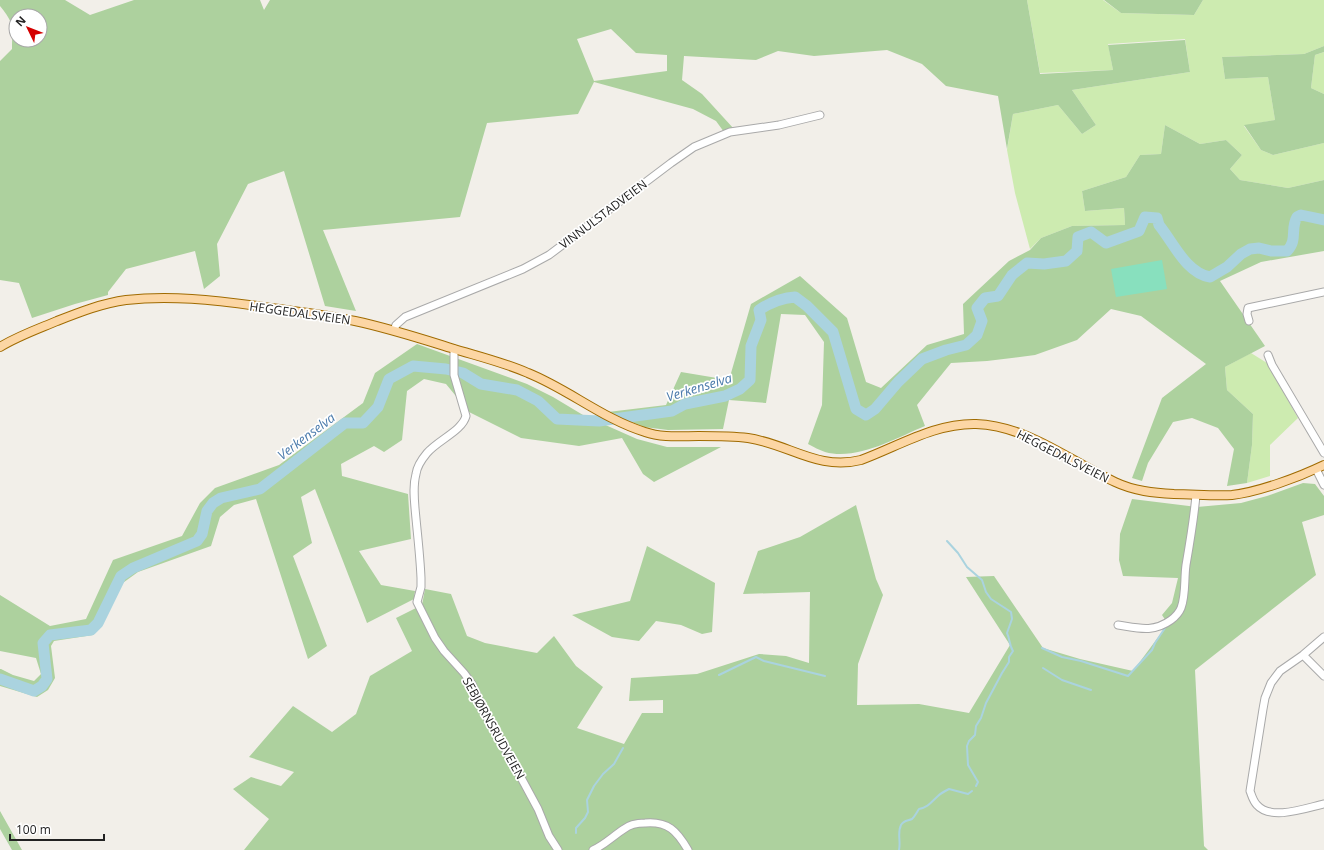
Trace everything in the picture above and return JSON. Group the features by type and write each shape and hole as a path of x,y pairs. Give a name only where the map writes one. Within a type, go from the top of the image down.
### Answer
{"main road":[{"name":"HEGGEDALSVEIEN","path":"0,347 17,338 96,307 127,300 204,300 340,318 394,330 529,373 547,381 592,408 636,429 656,435 722,436 762,441 816,460 836,464 861,460 939,429 962,424 990,425 1005,428 1027,436 1058,451 1115,482 1138,491 1154,493 1212,496 1233,495 1266,487 1320,467"}],"street":[{"name":"VINNULSTADVEIEN","path":"394,330 398,322 405,317 523,269 549,255 694,147 730,132 779,125 820,115"},
{"path":"1250,321 1247,314 1248,308 1324,292"},
{"name":"SEBJØRNSRUDVEIEN","path":"454,349 454,375 466,410 466,416 465,422 459,428 437,443 428,452 420,462 416,472 414,499 421,578 421,587 417,602 435,638 472,684 485,714 538,810 548,836 558,850"},
{"path":"1268,355 1272,365 1324,453"},
{"path":"1320,467 1324,485"},
{"path":"1118,625 1144,629 1156,628 1164,625 1180,610 1196,495"},
{"path":"1324,637 1303,655 1280,671 1271,684 1263,709 1250,791 1257,806 1276,814 1324,806"},
{"path":"1303,655 1324,676"},
{"path":"594,850 612,839 624,828 636,823 655,822 667,826 676,832 688,850"}],"green space":[{"path":"0,0 65,0 90,15 134,0 260,0 264,10 270,0 1027,0 1040,74 1113,70 1108,45 1185,40 1190,72 1072,90 1096,125 1082,134 1058,105 1013,114 1007,149 998,96 946,86 922,64 887,50 814,56 778,51 756,60 684,56 682,80 702,94 734,129 724,132 716,121 693,109 594,82 578,114 487,123 460,217 323,230 356,311 325,306 284,171 248,184 217,244 220,276 204,289 195,251 126,269 108,292 108,295 32,318 19,283 0,280 0,61 12,48 48,48 48,8 8,8 8,17 0,6","holes":["611,29 636,53 667,55 667,71 594,81 577,39"]},
{"path":"1027,0 1103,0 1121,13 1194,15 1203,0 1324,0 1324,46 1304,54 1222,57 1225,79 1268,77 1275,120 1244,126 1261,150 1273,155 1324,143 1324,180 1288,188 1240,180 1230,169 1242,155 1226,140 1200,144 1165,125 1161,154 1140,155 1126,177 1082,191 1085,211 1124,208 1125,225 1072,226 1041,238 1030,249 1015,193 1007,150 1013,114 1058,105 1082,134 1096,125 1072,90 1190,72 1185,39 1108,44 1113,70 1040,73"},
{"path":"1104,0 1203,0 1194,15 1121,13"},
{"path":"1324,46 1324,52 1315,55 1311,88 1324,94 1324,143 1273,155 1261,150 1244,125 1275,120 1268,77 1225,79 1222,57 1304,54"},
{"path":"1324,52 1324,94 1311,88 1315,55"},
{"path":"1165,125 1200,144 1226,140 1242,155 1230,169 1240,180 1288,188 1324,180 1324,251 1261,262 1220,281 1265,346 1225,367 1227,390 1253,414 1252,445 1247,483 1227,486 1234,449 1218,428 1192,418 1173,422 1148,463 1142,481 1132,478 1162,398 1206,364 1141,316 1111,309 1077,340 1035,355 987,361 951,363 917,405 925,426 889,442 863,451 837,454 825,452 808,444 822,405 824,342 805,315 781,314 766,403 729,400 723,429 668,430 644,427 608,412 666,405 681,372 729,380 751,304 800,276 847,318 866,382 881,388 927,345 964,334 963,304 1009,261 1030,250 1041,238 1072,226 1125,225 1124,208 1085,211 1082,191 1126,177 1140,155 1161,154"},
{"path":"1162,260 1167,289 1116,297 1111,269"},
{"path":"417,344 527,384 553,397 583,415 637,439 667,447 721,447 654,482 643,474 622,438 579,446 521,438 469,412 446,384 424,379 407,391 402,440 384,452 374,446 341,464 342,476 408,494 411,539 359,551 381,585 415,591 414,599 367,623 315,489 301,497 312,543 293,556 327,646 308,659 256,499 234,505 220,517 211,546 138,572 120,585 101,627 93,635 54,641 51,646 55,678 48,690 37,697 0,686 0,669 13,675 34,681 41,674 36,658 0,651 0,595 50,626 86,619 113,560 182,536 200,503 215,488 279,465 363,403 375,373"},
{"path":"1251,353 1267,363 1298,418 1270,445 1270,476 1247,483 1252,445 1253,414 1227,390 1225,367"},
{"path":"1303,483 1315,484 1324,496 1324,515 1302,522 1316,575 1195,670 1204,846 1208,850 244,850 269,819 233,789 251,777 281,786 294,772 249,757 293,706 332,732 356,714 370,676 412,651 396,618 422,605 425,589 451,594 467,636 485,643 537,653 554,636 576,666 603,687 577,728 624,744 642,713 663,713 663,700 629,701 631,678 697,674 759,654 786,656 809,663 810,592 743,594 758,551 800,537 856,505 876,579 883,595 858,664 857,705 919,704 969,713 1010,645 966,577 994,576 1043,648 1080,659 1133,671 1168,624 1162,615 1172,603 1178,578 1123,576 1119,560 1120,534 1132,499 1197,507 1241,503 1267,496"},
{"path":"647,546 715,583 712,632 702,634 681,625 656,621 639,641 612,637 572,615 630,601"},
{"path":"0,811 22,850 12,850 0,829"}],"waterway":[{"name":"Verkenselva","path":"0,679 34,691 42,686 47,679 43,643 50,635 91,630 98,623 121,576 133,568 197,541 202,534 207,511 213,503 221,498 260,489 345,423 363,423 378,407 389,379 413,366 446,369 463,373 481,384 517,390 538,401 557,419 599,421 672,411 685,404 725,396 740,389 750,380 751,346 761,320 759,310 776,301 795,297 807,306 833,332 856,409 866,415 875,409 898,382 922,359 946,350 966,345 977,335 982,321 977,308 985,298 998,296 1012,275 1027,263 1044,264 1066,261 1077,251 1078,237 1091,232 1106,243 1139,231 1145,217 1157,218 1159,225 1187,263 1194,270 1210,277 1227,267 1241,254 1250,249 1259,248 1271,251 1287,251 1292,243 1294,226 1297,217 1301,215 1324,220"},
{"path":"947,541 958,553 967,567 982,580 986,592 991,599 1011,612 1012,619 1007,633 1013,651 1009,657 1009,662 986,703 981,718 976,726 975,735 969,741 967,746 968,765 978,782 976,786"},
{"path":"1042,648 1062,657 1081,661 1128,676 1152,650 1165,628"},
{"path":"719,675 756,657 764,661 825,676"},
{"path":"1043,668 1062,680 1091,690"},
{"path":"576,833 576,828 588,812 587,800 594,786 603,774 614,764 623,748"},
{"path":"899,850 899,831 901,825 905,821 912,819 919,809 928,806 940,794 949,789 968,794 972,791"}]}
